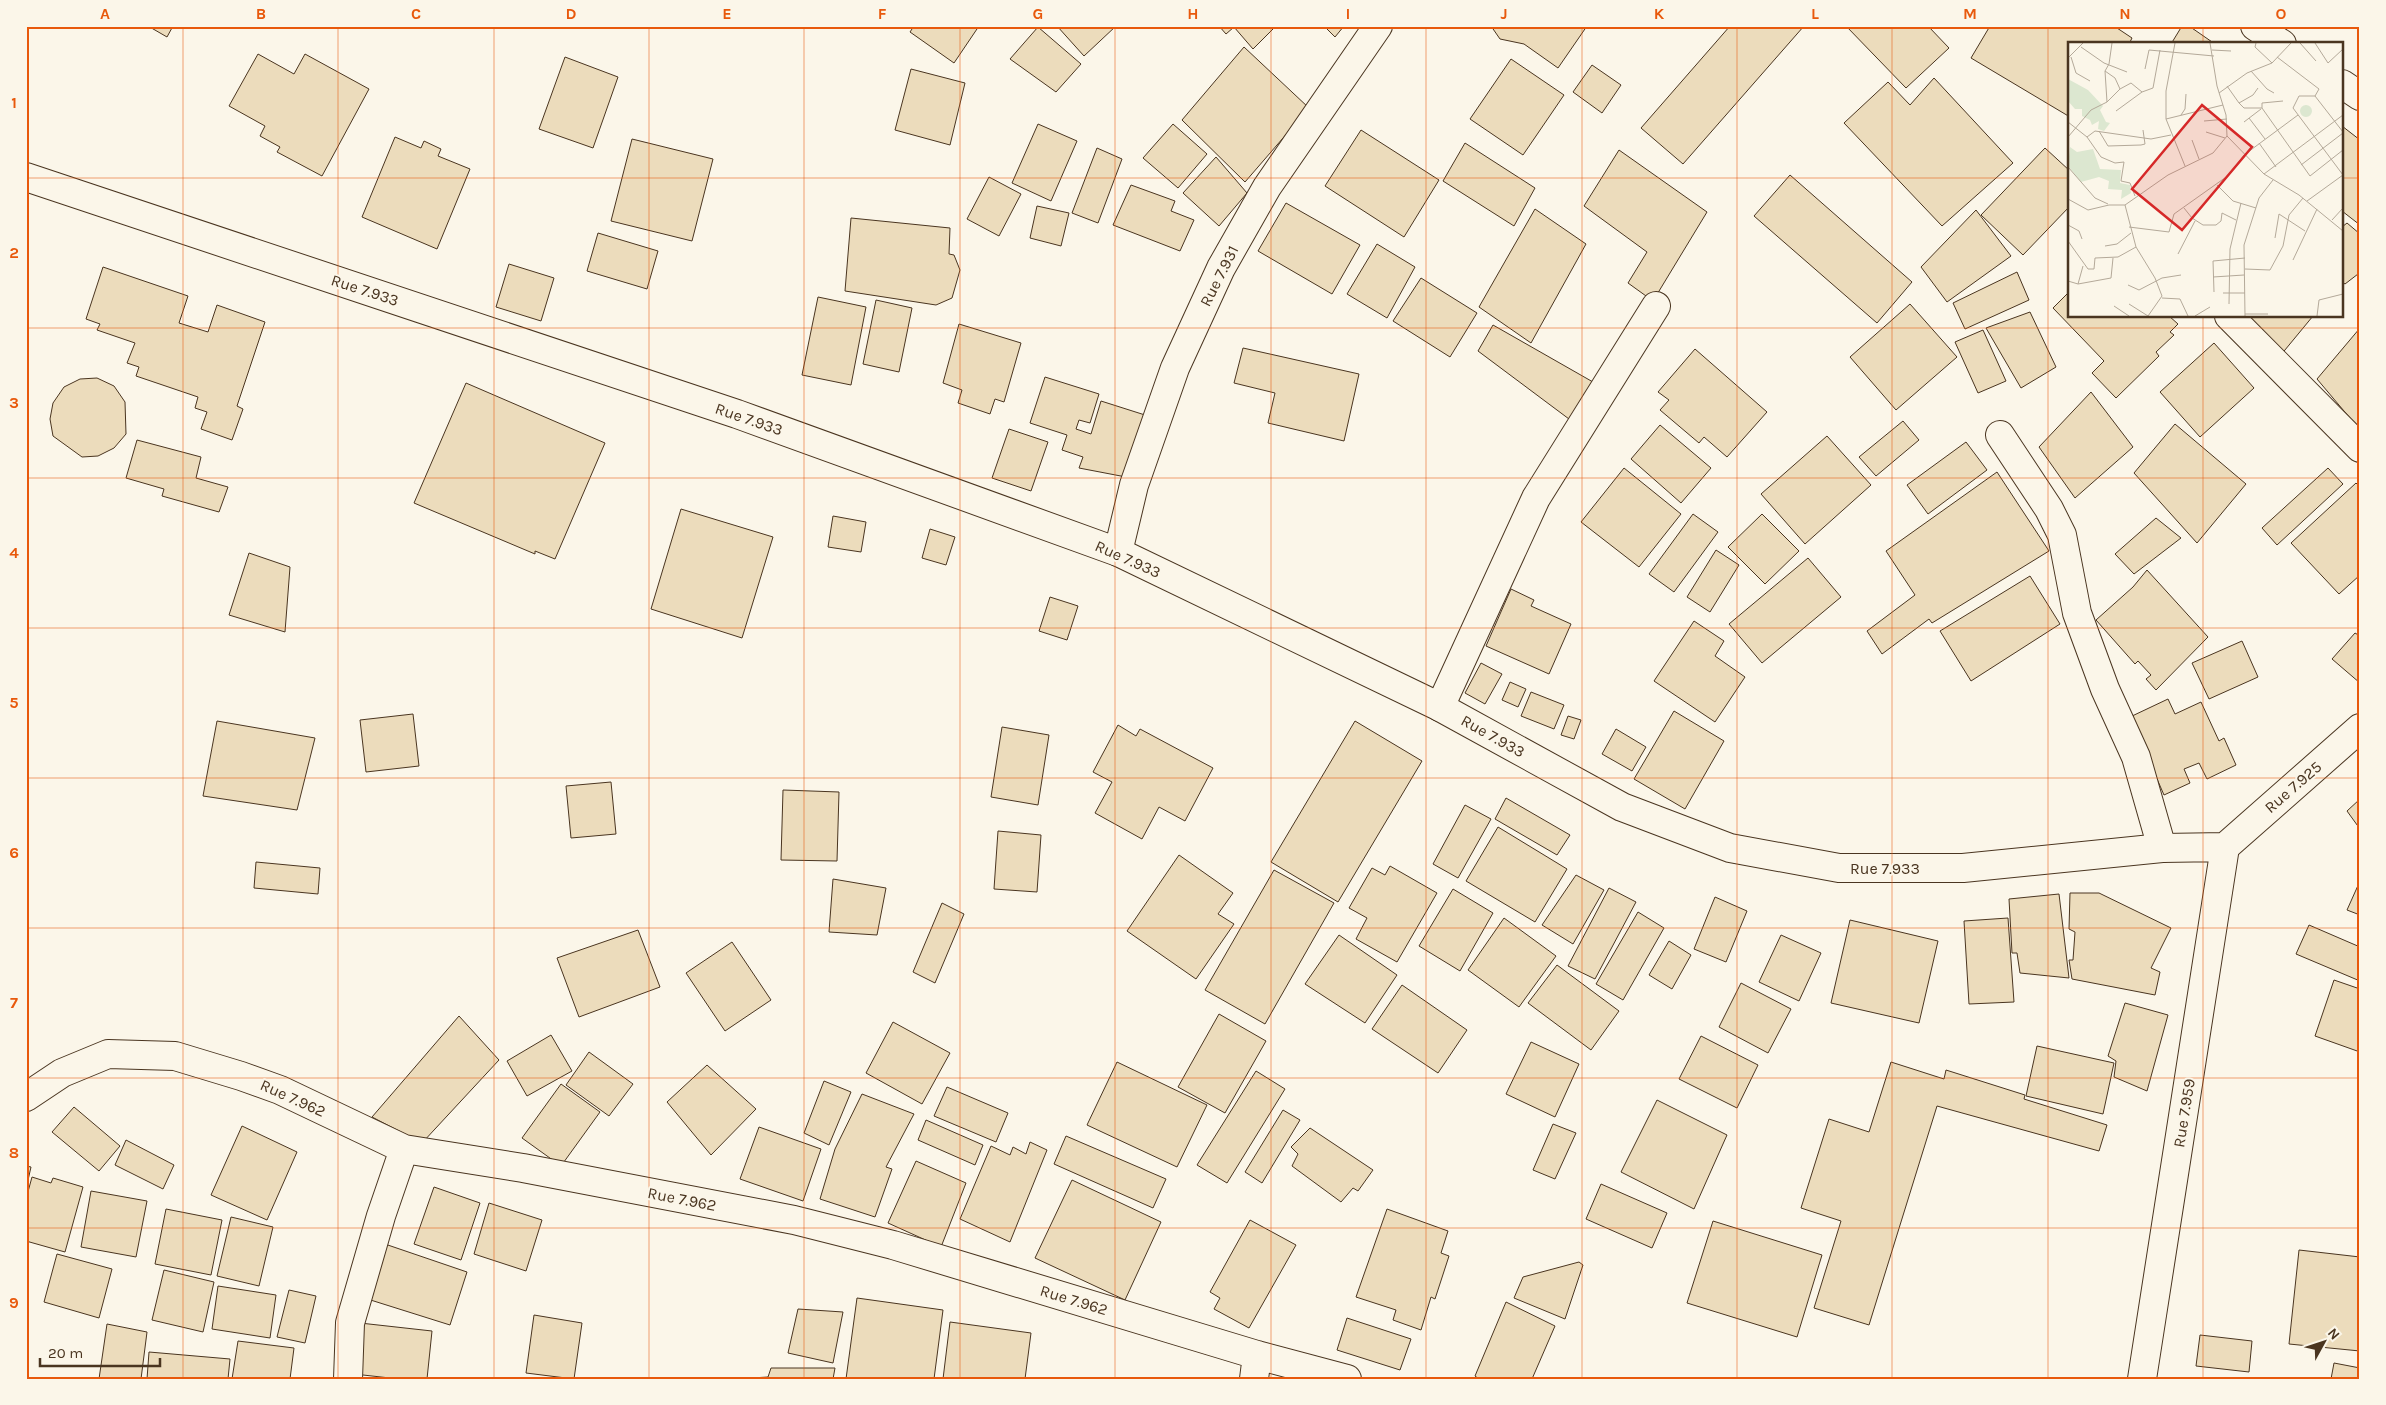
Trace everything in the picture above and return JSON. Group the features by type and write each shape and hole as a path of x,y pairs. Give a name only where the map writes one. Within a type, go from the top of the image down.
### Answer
{"street":[{"name":"Rue 7.931","path":"1118,552 1134,485 1175,368 1222,268 1267,187 1378,26"},
{"path":"2255,26 2279,42"},
{"path":"2344,85 2360,96"},
{"name":"Rue 7.933","path":"26,177 737,414 1118,552 1440,707 1622,807 1730,848 1839,868 1963,868 2162,848 2226,846"},
{"path":"1440,707 1536,498 1656,306"},
{"path":"2231,318 2360,448"},
{"path":"2000,435 2049,508 2062,535 2077,613 2105,689 2136,756 2162,848"},
{"name":"Rue 7.925","path":"2226,846 2360,728"},
{"name":"Rue 7.959","path":"2142,1379 2226,846"},
{"name":"Rue 7.962","path":"26,1097 62,1073 108,1054 175,1056 242,1076 280,1090 404,1149 541,1171 794,1220 893,1245 1255,1367 1347,1379"},
{"path":"348,1379 350,1323 381,1216 404,1149"}],"building":[{"path":"148,26 173,26 167,37"},
{"path":"914,26 979,26 954,63 910,32"},
{"path":"1057,26 1116,26 1084,56"},
{"path":"1219,26 1276,26 1253,49 1234,27 1226,34"},
{"path":"1324,26 1344,26 1335,37"},
{"path":"1491,26 1587,26 1558,68 1524,44 1500,39"},
{"path":"1730,26 1804,26 1683,164 1641,128"},
{"path":"1846,26 1928,26 1949,48 1906,88"},
{"path":"1990,26 2114,26 2132,38 2130,42 2068,42 2068,116 1971,58"},
{"path":"2182,26 2189,26 2212,42 2172,42"},
{"path":"1038,27 1081,64 1056,92 1010,59"},
{"path":"1244,47 1309,108 1245,182 1182,120"},
{"path":"258,54 294,74 305,54 369,89 322,176 277,152 280,147 260,136 265,126 229,106"},
{"path":"565,57 618,77 593,148 539,129"},
{"path":"1511,59 1564,95 1523,155 1470,119"},
{"path":"1592,65 1621,85 1602,113 1573,92"},
{"path":"911,69 965,83 950,145 895,130"},
{"path":"1934,78 2013,163 1942,226 1844,123 1888,82 1910,105"},
{"path":"1038,124 1077,141 1051,201 1012,183"},
{"path":"1173,124 1207,154 1178,188 1143,158"},
{"path":"2344,128 2360,140 2360,225 2344,213"},
{"path":"1361,130 1439,180 1404,237 1325,186"},
{"path":"395,137 421,148 424,141 441,149 438,156 470,169 437,249 362,217"},
{"path":"632,139 713,159 692,241 611,221"},
{"path":"1465,143 1535,188 1514,226 1443,181"},
{"path":"1097,148 1122,159 1098,223 1072,213"},
{"path":"2045,148 2068,169 2068,208 2023,255 1981,215"},
{"path":"1619,150 1707,212 1653,301 1628,283 1647,252 1584,206"},
{"path":"1216,157 1247,193 1219,226 1183,193"},
{"path":"1790,175 1912,282 1877,323 1754,216"},
{"path":"989,177 1021,194 999,236 967,219"},
{"path":"1131,185 1175,201 1171,211 1194,220 1180,251 1113,225"},
{"path":"1286,203 1360,245 1332,294 1258,251"},
{"path":"1037,206 1069,213 1061,246 1030,238"},
{"path":"1535,209 1586,244 1531,343 1479,307"},
{"path":"1976,210 2011,256 1947,302 1921,267"},
{"path":"851,218 950,228 949,254 954,255 960,270 952,298 936,305 845,291"},
{"path":"2347,223 2360,234 2360,276 2358,274 2345,284 2344,283 2344,225"},
{"path":"598,233 658,251 647,289 587,271"},
{"path":"1377,244 1415,267 1387,318 1347,294"},
{"path":"509,264 554,278 541,321 496,307"},
{"path":"103,267 188,296 179,323 208,332 217,305 265,322 237,406 243,409 232,440 201,429 207,412 195,408 198,397 136,376 139,367 127,363 135,343 97,330 100,324 86,319"},
{"path":"2017,272 2029,300 1965,329 1953,303"},
{"path":"1421,278 1477,313 1450,357 1393,321"},
{"path":"2068,293 2068,318 2171,318 2178,324 2170,332 2174,335 2156,352 2159,356 2116,398 2092,373 2104,361 2053,308"},
{"path":"818,297 866,307 851,385 802,375"},
{"path":"876,300 912,308 899,372 863,364"},
{"path":"1910,304 1957,357 1896,410 1850,357"},
{"path":"2030,312 2056,367 2021,388 1986,328"},
{"path":"2234,318 2311,318 2280,356"},
{"path":"959,324 1021,343 1004,402 995,399 990,414 958,403 962,390 943,383"},
{"path":"1493,325 1600,386 1569,419 1478,351"},
{"path":"2360,328 2360,430 2317,379"},
{"path":"1983,330 2006,381 1978,393 1955,342"},
{"path":"2214,343 2254,388 2200,437 2160,392"},
{"path":"1243,348 1359,374 1344,441 1268,423 1275,393 1234,383"},
{"path":"1695,349 1767,412 1727,457 1704,437 1699,443 1660,410 1669,400 1658,392"},
{"path":"1045,377 1099,394 1090,423 1079,420 1076,429 1091,434 1101,401 1145,415 1126,477 1079,468 1083,457 1062,450 1067,435 1030,423"},
{"path":"97,378 114,386 125,402 126,434 114,448 98,456 82,457 53,436 50,419 53,403 64,387 80,379"},
{"path":"466,383 605,443 555,559 535,551 535,554 414,503"},
{"path":"2091,392 2133,447 2075,498 2039,447"},
{"path":"1903,421 1919,440 1876,476 1859,457"},
{"path":"2175,424 2246,484 2197,543 2134,473"},
{"path":"1660,425 1711,468 1681,503 1631,459"},
{"path":"1009,429 1048,442 1031,491 992,478"},
{"path":"1827,436 1871,485 1805,544 1761,494"},
{"path":"137,440 201,457 196,478 228,487 219,512 162,496 164,489 126,478"},
{"path":"1966,442 1987,470 1928,514 1907,485"},
{"path":"1624,468 1681,514 1639,567 1581,522"},
{"path":"2328,468 2343,484 2277,545 2262,528"},
{"path":"1997,472 2049,551 1932,623 1929,619 1882,654 1867,631 1915,595 1886,551"},
{"path":"2356,483 2360,487 2360,575 2339,594 2291,543"},
{"path":"681,509 773,537 742,638 651,609"},
{"path":"1693,514 1718,532 1674,592 1649,574"},
{"path":"1762,514 1799,551 1765,584 1728,547"},
{"path":"833,516 866,522 861,552 828,547"},
{"path":"2156,518 2181,538 2134,574 2115,554"},
{"path":"930,529 955,537 946,565 922,558"},
{"path":"1716,550 1739,565 1710,612 1687,597"},
{"path":"249,553 290,567 285,632 229,615"},
{"path":"1808,558 1841,597 1762,663 1729,624"},
{"path":"2147,570 2208,637 2156,690 2146,679 2151,675 2138,661 2135,664 2096,620 2133,587"},
{"path":"2030,576 2060,624 1971,681 1940,631"},
{"path":"1511,589 1534,600 1531,606 1571,624 1549,674 1486,646"},
{"path":"1050,597 1078,606 1067,640 1039,631"},
{"path":"1694,621 1724,641 1715,656 1745,677 1715,722 1654,681"},
{"path":"2355,633 2360,636 2360,683 2332,659"},
{"path":"2242,641 2258,677 2209,699 2192,663"},
{"path":"1481,663 1502,674 1485,704 1465,693"},
{"path":"1510,682 1526,689 1518,707 1502,700"},
{"path":"1531,692 1564,705 1554,729 1521,716"},
{"path":"2168,699 2175,714 2201,702 2219,741 2224,738 2236,765 2207,779 2199,763 2184,769 2190,783 2164,795 2130,717"},
{"path":"1674,711 1724,741 1685,809 1634,779"},
{"path":"413,714 419,766 366,772 360,720"},
{"path":"1568,716 1581,720 1574,739 1561,735"},
{"path":"217,721 315,738 297,810 203,796"},
{"path":"1355,721 1422,761 1338,902 1271,862"},
{"path":"1118,725 1136,736 1140,729 1213,768 1185,821 1159,807 1142,839 1095,813 1112,782 1093,772"},
{"path":"1002,727 1049,735 1038,805 991,797"},
{"path":"1616,729 1646,747 1632,771 1602,754"},
{"path":"611,782 616,834 571,838 566,786"},
{"path":"783,790 839,792 837,861 781,860"},
{"path":"1506,798 1570,835 1557,855 1495,819"},
{"path":"2360,799 2360,829 2347,811"},
{"path":"1465,805 1491,819 1458,878 1433,864"},
{"path":"1498,827 1567,869 1535,922 1466,881"},
{"path":"998,831 1041,835 1037,892 994,889"},
{"path":"1179,855 1233,893 1218,914 1234,924 1196,979 1127,931"},
{"path":"256,862 320,868 318,894 254,888"},
{"path":"1390,866 1437,893 1397,962 1356,939 1367,918 1349,908 1372,868 1385,875"},
{"path":"1274,870 1334,903 1265,1024 1205,990"},
{"path":"1576,875 1604,890 1573,944 1542,925"},
{"path":"833,879 886,888 877,935 829,932"},
{"path":"2360,881 2360,915 2347,910"},
{"path":"1609,888 1636,902 1595,979 1568,966"},
{"path":"1453,889 1493,913 1460,971 1419,946"},
{"path":"2070,893 2099,893 2171,928 2151,968 2160,972 2155,995 2072,979 2069,960 2073,960 2075,932 2069,929"},
{"path":"2059,894 2069,978 2020,973 2017,953 2012,953 2009,899"},
{"path":"1715,897 1747,911 1726,962 1694,949"},
{"path":"942,903 964,914 935,983 913,972"},
{"path":"1638,912 1664,928 1623,1000 1596,984"},
{"path":"1504,918 1556,956 1519,1007 1468,970"},
{"path":"2008,918 2014,1002 1969,1004 1964,921"},
{"path":"1850,920 1938,941 1919,1023 1831,1003"},
{"path":"2309,925 2360,947 2360,981 2296,954"},
{"path":"638,930 660,987 579,1017 557,958"},
{"path":"1339,935 1397,975 1365,1023 1305,984"},
{"path":"1781,935 1821,953 1799,1001 1759,982"},
{"path":"1669,941 1691,955 1672,989 1649,975"},
{"path":"732,942 771,1000 725,1031 686,973"},
{"path":"1557,965 1619,1011 1591,1050 1528,1003"},
{"path":"2334,980 2360,989 2360,1052 2315,1036"},
{"path":"1741,983 1791,1009 1768,1053 1719,1027"},
{"path":"1402,985 1467,1030 1438,1073 1372,1029"},
{"path":"2125,1003 2168,1015 2147,1091 2114,1077 2116,1061 2108,1056"},
{"path":"1219,1014 1266,1041 1225,1113 1178,1087"},
{"path":"459,1016 499,1060 422,1143 372,1117"},
{"path":"893,1022 950,1053 922,1104 866,1073"},
{"path":"551,1035 572,1071 527,1096 507,1061"},
{"path":"1701,1036 1758,1065 1737,1108 1679,1079"},
{"path":"1531,1042 1579,1064 1555,1117 1506,1094"},
{"path":"2037,1046 2114,1063 2103,1114 2026,1096"},
{"path":"589,1052 633,1084 609,1116 566,1085"},
{"path":"1117,1062 1207,1105 1177,1167 1087,1125"},
{"path":"1891,1062 1944,1079 1946,1070 2025,1095 2024,1099 2107,1125 2099,1151 1937,1106 1869,1325 1814,1308 1841,1221 1801,1208 1829,1119 1869,1132"},
{"path":"707,1065 756,1109 711,1155 667,1102"},
{"path":"1256,1071 1285,1089 1227,1183 1197,1165"},
{"path":"824,1081 851,1092 829,1145 804,1133"},
{"path":"561,1084 600,1112 561,1166 522,1138"},
{"path":"947,1087 1008,1113 996,1142 934,1116"},
{"path":"862,1094 914,1114 886,1167 892,1169 875,1217 820,1199 835,1149"},
{"path":"1657,1100 1727,1135 1694,1209 1621,1172"},
{"path":"74,1107 120,1146 99,1171 52,1132"},
{"path":"1283,1110 1300,1120 1262,1183 1245,1172"},
{"path":"926,1120 983,1145 975,1165 918,1140"},
{"path":"1553,1124 1576,1133 1555,1179 1533,1170"},
{"path":"242,1126 297,1152 267,1220 211,1195"},
{"path":"759,1127 821,1149 803,1201 740,1179"},
{"path":"1310,1128 1373,1170 1358,1191 1353,1188 1341,1202 1292,1166 1298,1154 1291,1147"},
{"path":"1066,1136 1166,1179 1153,1208 1054,1164"},
{"path":"126,1140 174,1165 163,1189 115,1165"},
{"path":"1030,1142 1047,1150 1010,1242 960,1219 991,1146 1010,1155 1013,1147 1026,1154"},
{"path":"916,1161 966,1183 941,1247 888,1223"},
{"path":"26,1166 31,1167 26,1189"},
{"path":"32,1177 51,1183 53,1178 83,1187 65,1252 26,1241 26,1199"},
{"path":"1072,1180 1161,1222 1125,1300 1035,1258"},
{"path":"1601,1184 1667,1213 1652,1248 1586,1219"},
{"path":"434,1187 480,1203 461,1260 414,1244"},
{"path":"91,1191 147,1201 136,1257 81,1247"},
{"path":"489,1203 542,1220 526,1271 474,1254"},
{"path":"166,1209 222,1220 211,1275 155,1264"},
{"path":"1387,1209 1448,1231 1441,1253 1449,1256 1435,1299 1431,1297 1421,1330 1393,1320 1396,1310 1356,1297"},
{"path":"231,1217 273,1227 259,1286 217,1276"},
{"path":"1250,1220 1296,1245 1249,1328 1214,1309 1220,1298 1210,1292"},
{"path":"1713,1221 1822,1255 1797,1337 1687,1303"},
{"path":"379,1242 467,1272 450,1325 361,1297"},
{"path":"2299,1250 2360,1257 2360,1351 2289,1344"},
{"path":"57,1254 112,1269 99,1318 44,1302"},
{"path":"1579,1262 1583,1265 1565,1319 1514,1298 1523,1277"},
{"path":"164,1270 214,1282 203,1332 152,1320"},
{"path":"218,1286 276,1295 270,1338 212,1329"},
{"path":"289,1290 316,1296 305,1343 277,1337"},
{"path":"857,1298 943,1310 934,1379 846,1379"},
{"path":"1506,1302 1555,1326 1532,1379 1479,1379 1475,1376"},
{"path":"798,1309 843,1312 833,1363 788,1353"},
{"path":"534,1315 582,1323 574,1379 526,1373"},
{"path":"1347,1318 1411,1339 1400,1370 1337,1350"},
{"path":"950,1322 1031,1333 1025,1379 943,1379"},
{"path":"360,1323 432,1331 427,1379 399,1379 354,1374"},
{"path":"107,1324 147,1332 141,1379 99,1379"},
{"path":"2200,1335 2252,1341 2249,1372 2196,1366"},
{"path":"238,1341 294,1348 290,1379 232,1379"},
{"path":"149,1352 230,1359 228,1379 147,1379"},
{"path":"2334,1363 2360,1368 2360,1379 2331,1379"},
{"path":"771,1368 835,1368 833,1379 735,1379 768,1377"}]}
